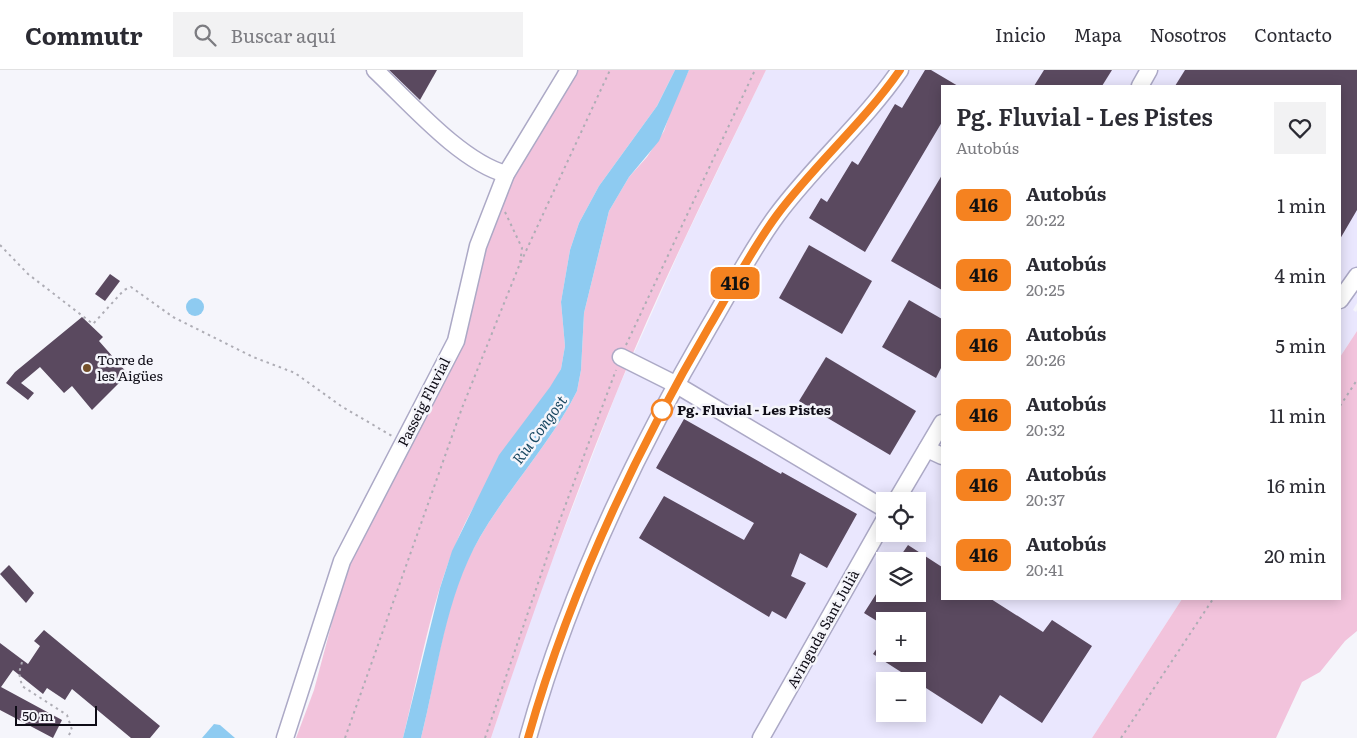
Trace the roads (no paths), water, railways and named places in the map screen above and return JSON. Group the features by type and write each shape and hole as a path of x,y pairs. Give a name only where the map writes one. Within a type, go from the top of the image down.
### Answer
{"street":[{"path":"375,70 466,155 490,170 506,174"},
{"name":"Passeig Fluvial","path":"286,738 342,561 456,341 478,246 506,174 569,70"},
{"path":"528,738 557,647 598,540 634,462 675,384 777,215 900,70"},
{"path":"1141,85 1149,70"},
{"path":"1341,299 1357,276"},
{"path":"621,357 675,384 876,504"},
{"path":"901,492 941,425"},
{"path":"927,448 941,455"},
{"name":"Avinguda Sant Julià","path":"761,738 876,535"}],"water":[{"name":"Riu Congost","path":"675,70 689,70 659,141 629,177 609,211 584,313 581,370 577,391 543,447 491,519 468,560 450,610 421,738 403,738 440,588 452,551 499,455 550,387 561,369 565,346 561,302 570,250 579,223 599,186 657,106"},
{"path":"191,298 199,298 204,303 202,314 191,316 186,311 186,303"},
{"path":"214,724 220,725 235,738 202,738"}],"place":[{"name":"Torre de les Aigües","path":"87,368"},
{"name":"Pg. Fluvial - Les Pistes","path":"662,410"}]}
